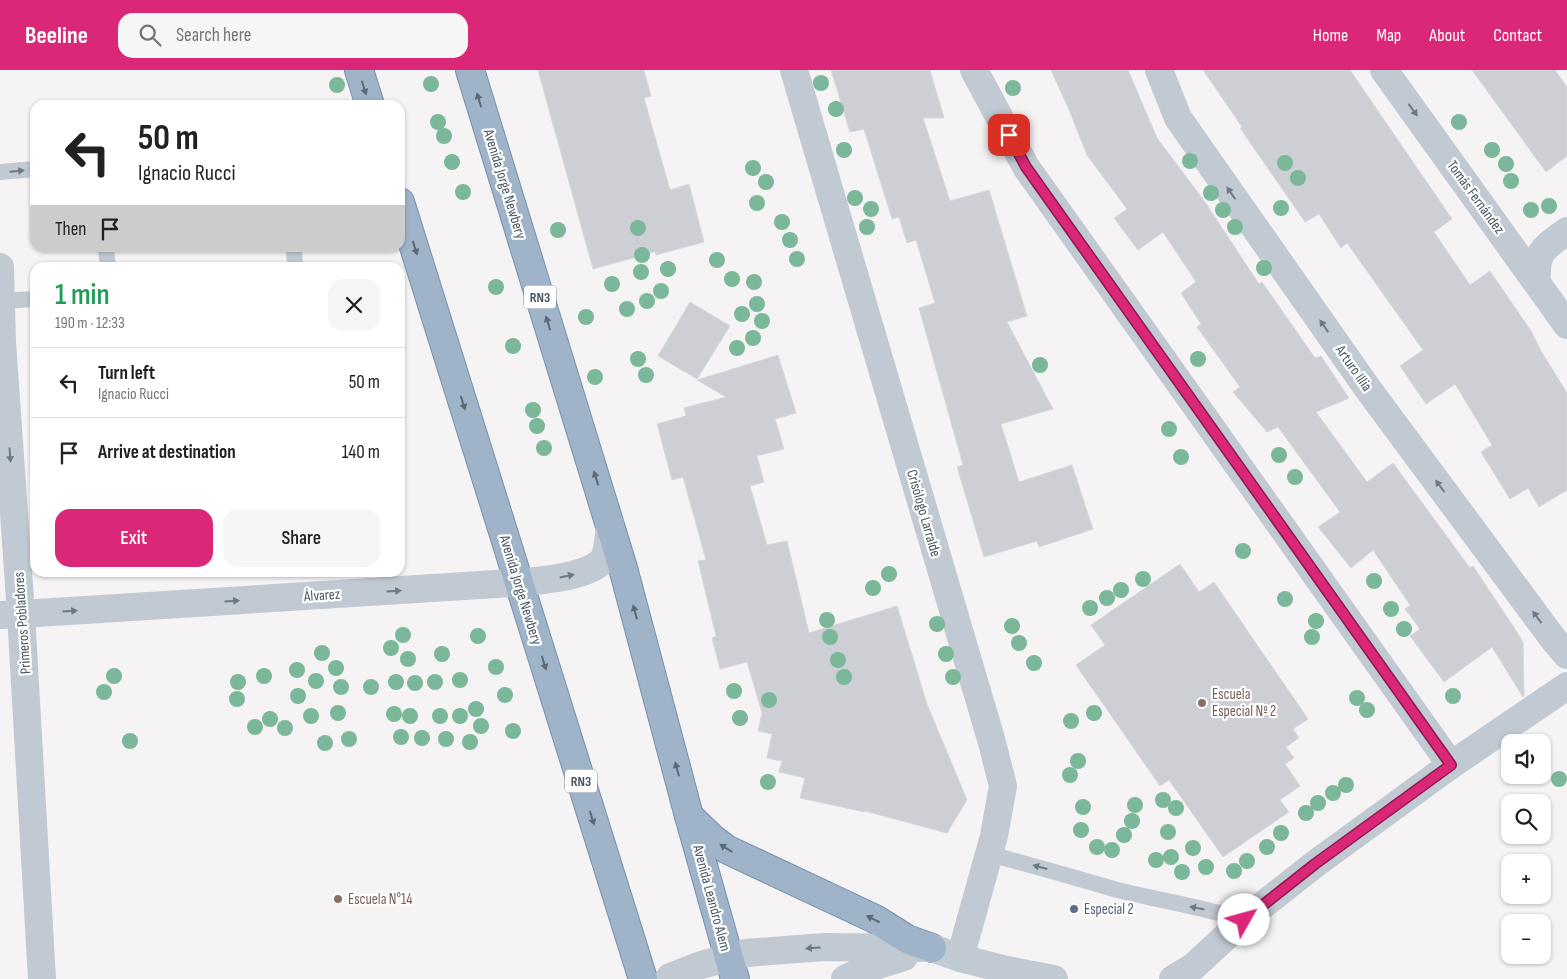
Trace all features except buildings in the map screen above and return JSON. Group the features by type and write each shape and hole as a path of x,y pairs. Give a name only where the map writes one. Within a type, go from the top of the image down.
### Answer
{"highway":[{"path":"359,70 368,100"},
{"name":"Avenida Jorge Newbery","path":"470,70 626,578 689,816"},
{"name":"Avenida Jorge Newbery","path":"405,218 643,979"},
{"path":"689,816 726,849 875,919 907,939 932,948"},
{"name":"Avenida Leandro Alem","path":"689,816 732,968"}],"street":[{"name":"Crisólogo Larralde","path":"794,70 991,739 1003,786 994,836 960,958"},
{"path":"974,70 1026,167 1451,765"},
{"name":"Arturo Illia","path":"1159,70 1183,126 1368,389 1567,655"},
{"name":"Tomás Fernández","path":"1384,70 1567,324"},
{"path":"1537,281 1536,266 1539,256 1547,246 1567,231"},
{"name":"Primeros Pobladores","path":"0,267 11,615 39,979"},
{"name":"Álvarez","path":"11,615 519,583 565,576 588,570 602,561 607,546 610,524"},
{"path":"1173,979 1193,968 1244,920 1315,864 1451,765 1567,686"},
{"path":"668,979 701,965 732,968 746,953 824,947 932,948 960,958 1007,970 1054,979"},
{"path":"845,979 866,969 932,948"}],"lane":[{"path":"0,172 30,169"},
{"path":"2,301 30,299"},
{"path":"989,854 1115,889 1244,920"}],"place":[{"name":"Escuela Especial Nº 2","path":"1202,703"},
{"name":"Escuela N°14","path":"338,899"},
{"name":"Especial 2","path":"1074,909"}],"route":[{"path":"1009,135 1026,167 1451,765 1315,864 1244,920"}]}
